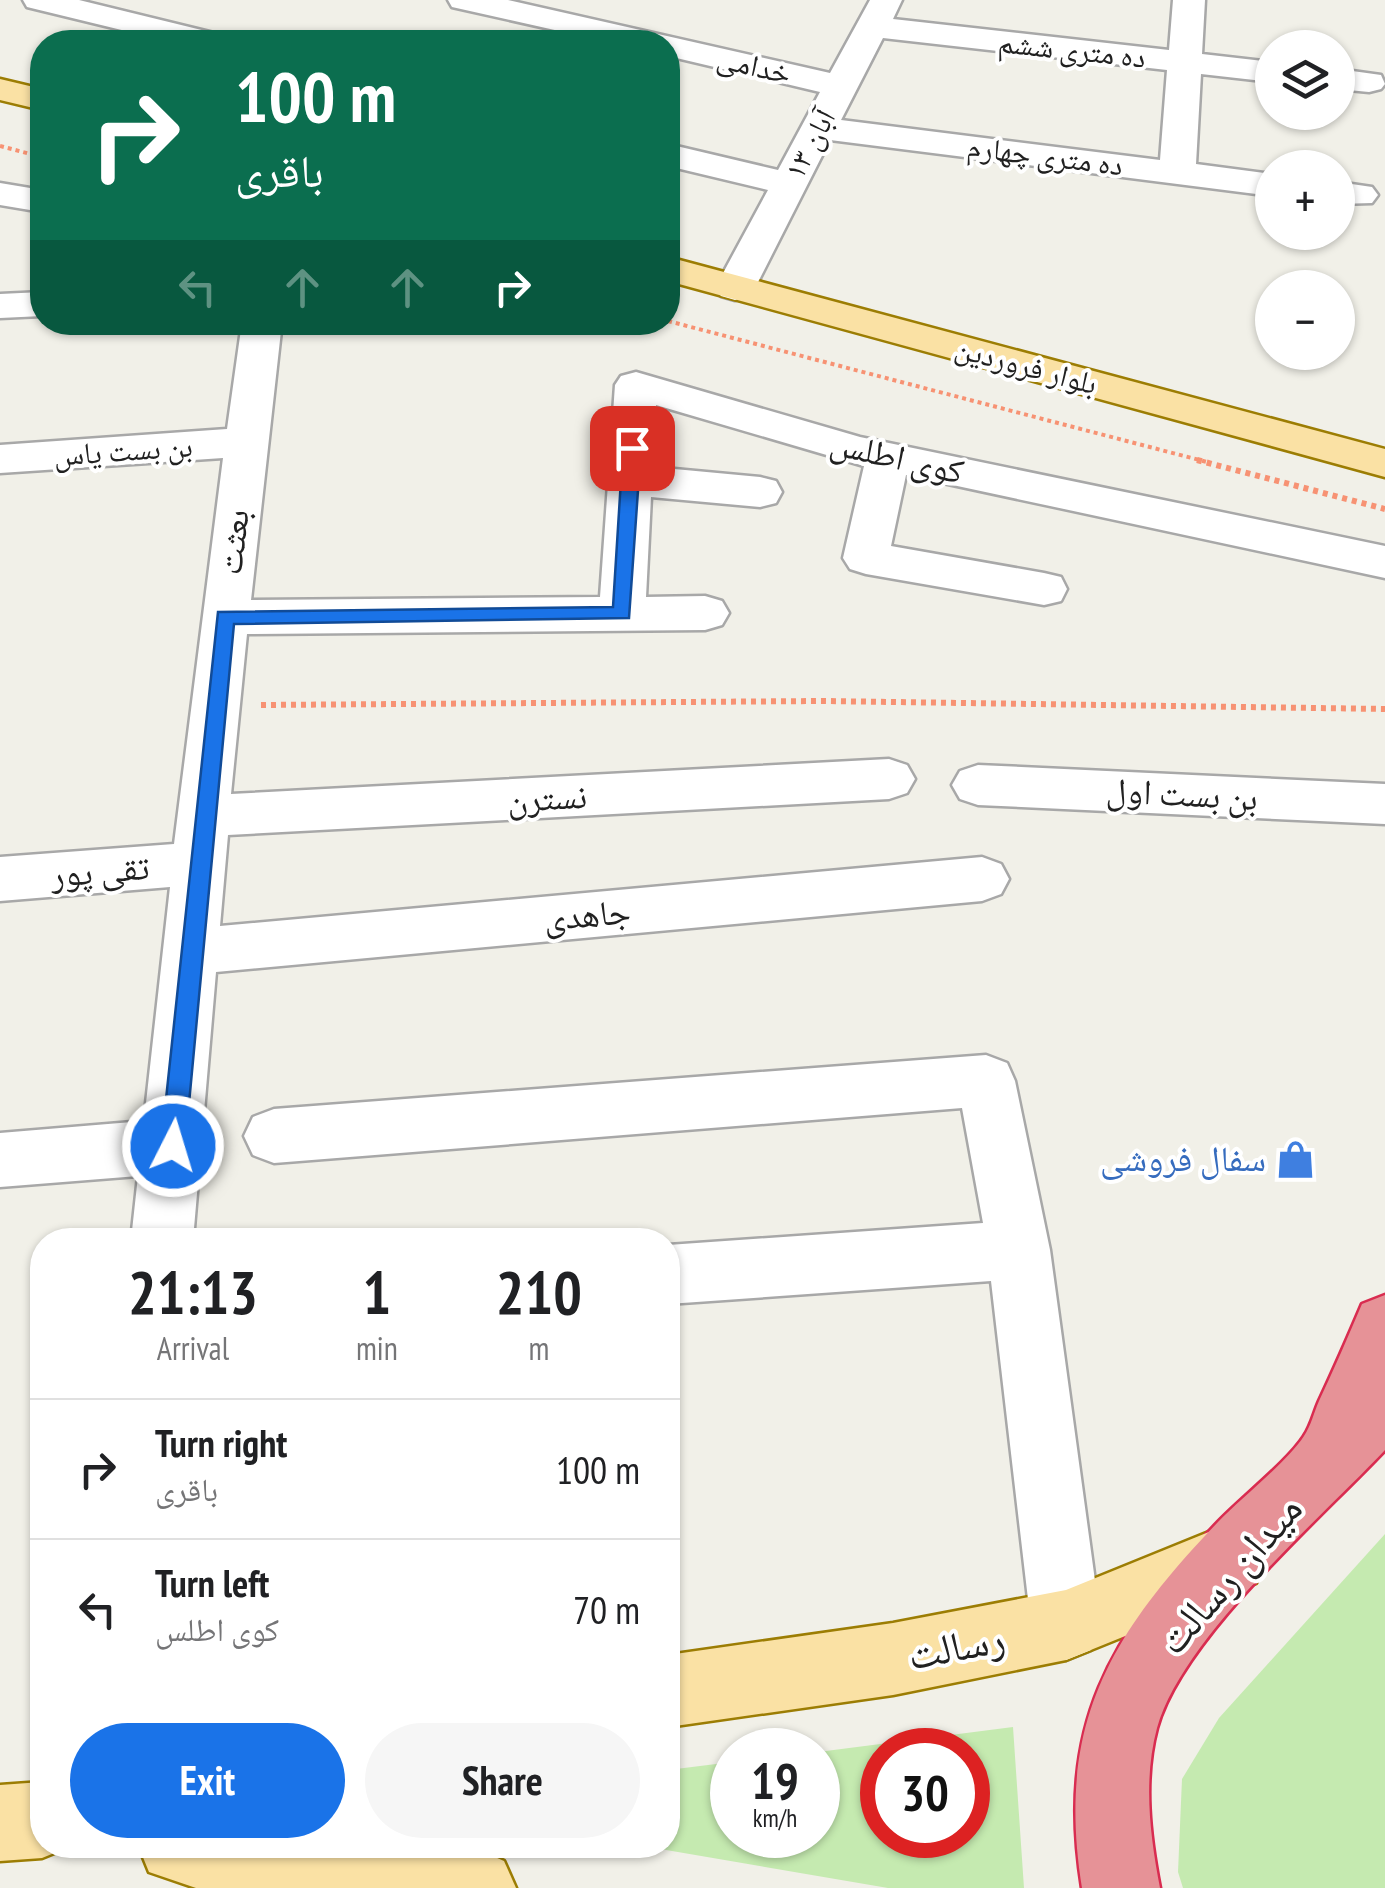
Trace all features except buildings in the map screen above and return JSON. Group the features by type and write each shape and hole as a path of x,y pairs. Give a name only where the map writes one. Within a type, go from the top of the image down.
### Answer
{"highway":[{"path":"1324,1468 1385,1326"},
{"name":"میدان رسالت","path":"1122,1888 1111,1837 1112,1780 1127,1708 1164,1642 1234,1557 1385,1403"}],"main road":[{"path":"0,89 30,97"},
{"name":"بلوار فروردین","path":"680,273 1385,463"},
{"name":"رسالت","path":"680,1690 892,1658 1066,1624 1234,1557"},
{"path":"0,1823 30,1821"},
{"path":"229,1858 477,1888"}],"street":[{"path":"39,0 161,30"},
{"path":"464,0 593,30"},
{"path":"1177,173 1189,0"},
{"name":"ده متری ششم","path":"878,14 1255,70"},
{"name":"۱۳ آبان","path":"735,288 878,14"},
{"name":"خدامی","path":"680,49 841,86"},
{"name":"ده متری چهارم","path":"818,128 1255,182"},
{"path":"680,158 790,184"},
{"path":"0,194 30,199"},
{"path":"0,306 30,305"},
{"name":"بعثت","path":"163,1228 214,706 260,335"},
{"name":"کوی اطلس","path":"622,614 636,385 888,457 1385,562"},
{"name":"بن بست یاس","path":"0,459 246,442"},
{"path":"888,457 866,558 1044,589"},
{"path":"630,480 760,492"},
{"path":"224,617 705,612"},
{"name":"نسترن","path":"203,839 889,779"},
{"name":"بن بست اول","path":"978,785 1385,804"},
{"name":"تقی پور","path":"0,880 203,839"},
{"name":"جاهدی","path":"192,950 982,879"},
{"path":"274,1136 986,1080 1019,1250 1066,1624"},
{"path":"0,1160 173,1146"},
{"path":"680,1274 1019,1250"}],"path":[{"path":"0,146 30,154"},
{"path":"680,324 1385,509"},
{"path":"214,706 594,698 966,699 1385,709"}],"green space":[{"path":"1385,1534 1385,1888 1183,1888 1178,1872 1182,1779 1219,1718"},
{"path":"1013,1727 1024,1888 888,1888 713,1858 840,1858 840,1749 860,1747 860,1858 990,1858 990,1730"},
{"path":"710,1765 710,1858 680,1852 680,1768"}],"place":[{"name":"سفال فروشی","path":"1296,1159"}],"route":[{"path":"173,1146 224,617 622,614 632,448"}]}
